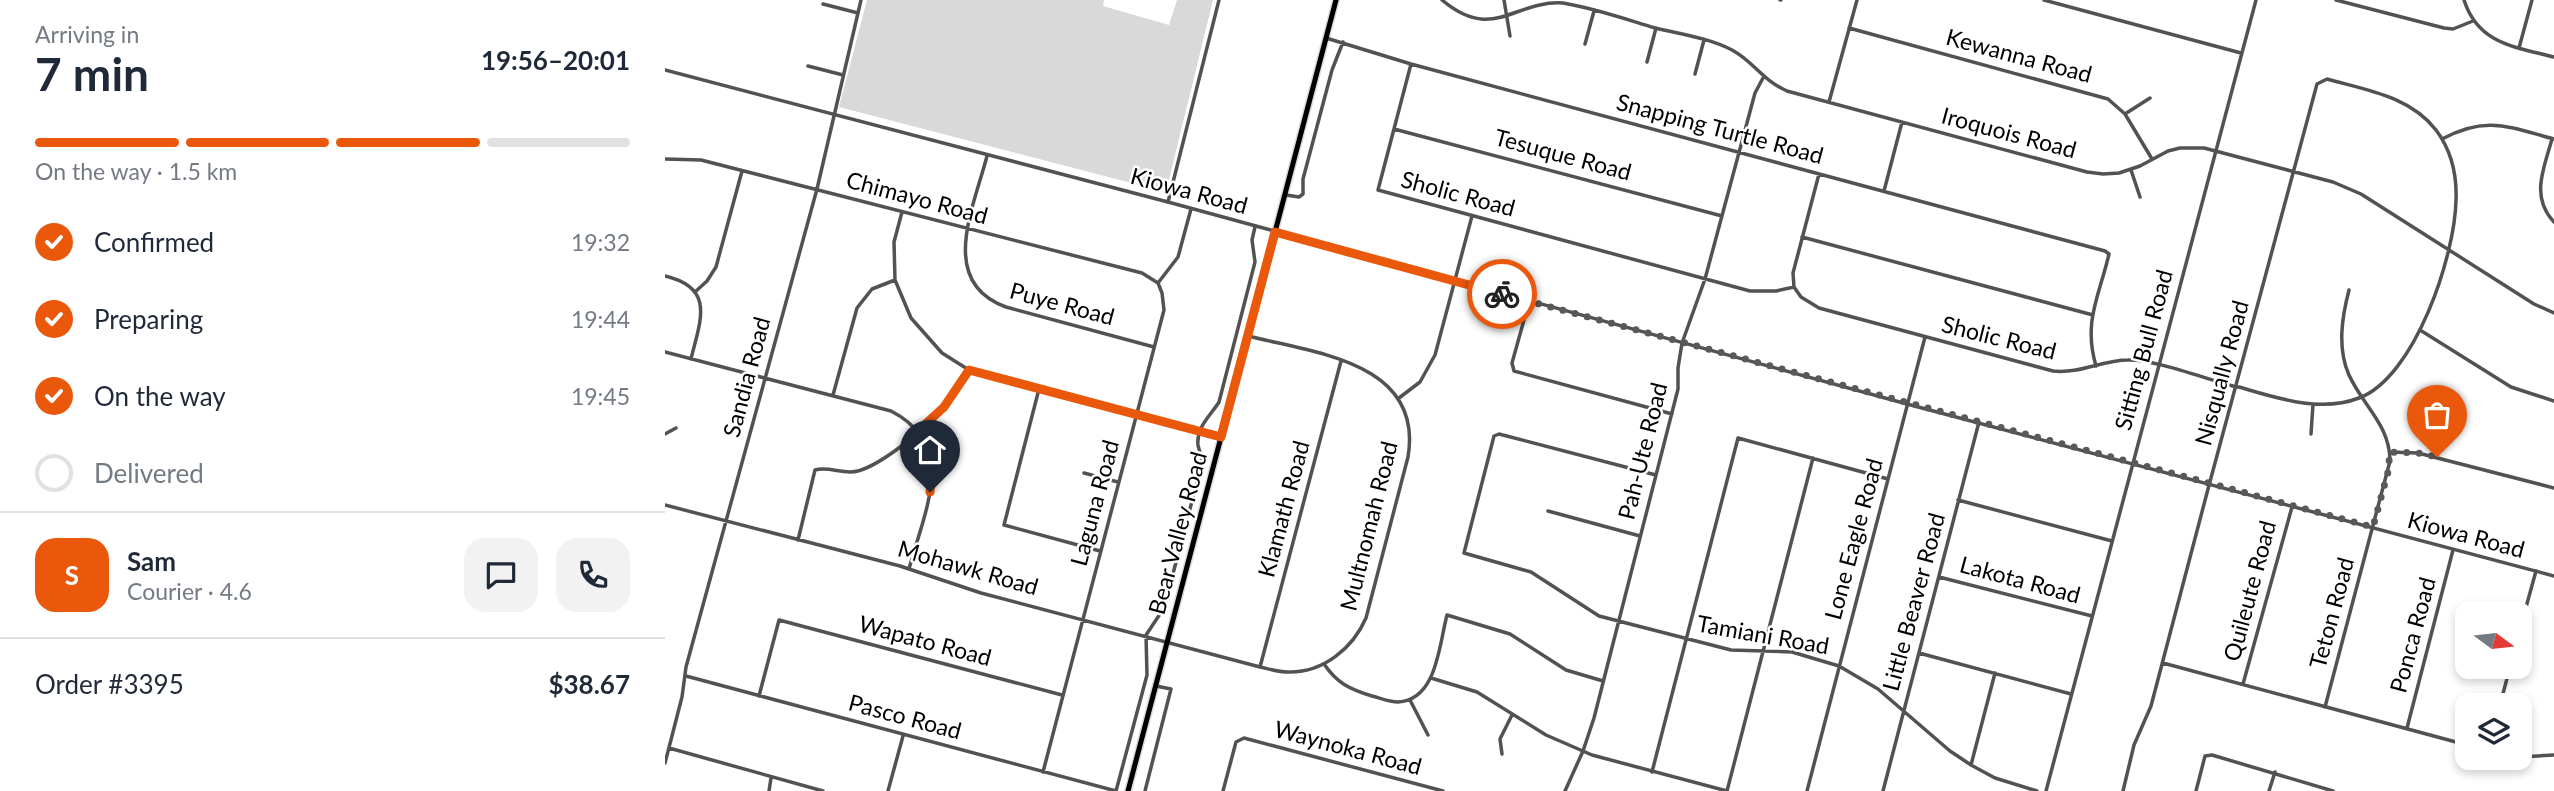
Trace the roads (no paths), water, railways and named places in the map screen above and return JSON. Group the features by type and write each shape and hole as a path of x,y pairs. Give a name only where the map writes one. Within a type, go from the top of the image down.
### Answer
{"main road":[{"name":"Bear Valley Road","path":"1128,791 1336,0"}],"street":[{"name":"Sandia Road","path":"665,763 726,521 817,189 861,0"},
{"path":"1168,202 1219,0"},
{"name":"Iroquois Road","path":"1443,0 1464,14 1477,18 1506,15 1538,3 1551,2 1703,40 1734,51 1763,78 1787,91 2087,172 2103,174 2131,170 2180,148 2215,150 2294,172 2349,188 2534,304 2554,313"},
{"path":"1504,0 1510,36"},
{"path":"1829,102 1857,0"},
{"path":"2044,0 2241,53"},
{"name":"Sitting Bull Road","path":"2046,791 2256,0"},
{"path":"2336,0 2444,28 2453,29 2473,21"},
{"path":"2463,0 2473,21 2497,41 2554,57"},
{"path":"2519,48 2532,0"},
{"path":"824,4 858,13"},
{"path":"1585,44 1594,11"},
{"path":"1647,62 1656,28"},
{"name":"Kewanna Road","path":"1849,28 2108,99 2125,114 2152,159"},
{"name":"Snapping Turtle Road","path":"1326,38 1411,64 2105,251 2109,254 2093,315"},
{"path":"1695,74 1703,40"},
{"path":"1285,194 1299,197 1303,194 1302,186 1308,159 1342,42"},
{"path":"1394,129 1411,64"},
{"path":"808,66 843,75"},
{"name":"Kiowa Road","path":"665,70 1168,202 1454,282 2554,576"},
{"name":"Pah-Ute Road","path":"1565,791 1583,751 1603,681 1678,389 1682,343 1705,279 1755,93 1763,78"},
{"name":"Sholic Road","path":"1394,129 1378,190 1750,291 1794,288 1801,297 1819,309 2053,371 2067,373 2130,360 2290,401 2313,404 2343,402 2363,397 2391,376 2420,330 2433,297 2455,218 2456,187 2452,163 2442,139 2427,119 2399,100 2327,79 2317,84"},
{"name":"Nisqually Road","path":"2123,791 2134,745 2151,706 2163,663 2317,84"},
{"path":"2125,114 2150,98"},
{"path":"1884,191 1902,122"},
{"path":"2442,139 2459,129 2483,124 2510,127 2553,139 2542,175 2540,195 2544,210 2554,222"},
{"name":"Tesuque Road","path":"1394,129 1722,216"},
{"name":"Puye Road","path":"987,156 968,229 964,259 968,272 983,295 993,303 1154,347"},
{"name":"Chimayo Road","path":"665,159 701,159 1142,273 1158,283"},
{"path":"2131,170 2140,197"},
{"path":"695,292 707,281 716,267 742,171"},
{"path":"1794,288 1793,273 1819,173"},
{"path":"1158,283 1178,257 1191,209"},
{"path":"902,212 894,242 895,279 911,318 942,353 969,370 1221,437"},
{"path":"1399,398 1420,382 1430,368 1472,216"},
{"path":"1116,791 1147,675 1146,635 1164,608 1202,463 1198,444 1201,432 1206,418 1219,402 1255,262 1252,240 1255,227"},
{"path":"1802,237 2093,315 2089,330 2096,366"},
{"path":"665,276 681,280 695,292 703,311 691,359"},
{"path":"833,395 857,308 872,289 895,279"},
{"name":"Laguna Road","path":"1043,772 1164,310 1158,283"},
{"path":"2349,290 2341,343 2349,374 2381,425 2390,452 2418,453 2554,488"},
{"path":"1529,302 1512,363 1514,371 1672,414"},
{"path":"2420,330 2511,387 2554,401"},
{"name":"Multnomah Road","path":"1248,336 1342,360 1366,369 1384,381 1399,398 1408,421 1411,444 1366,618 1356,637 1324,664 1308,670 1287,672 1260,667"},
{"name":"Lone Eagle Road","path":"1807,791 1925,337"},
{"path":"665,352 891,411 907,419 919,430 930,450 933,472 909,569"},
{"name":"Klamath Road","path":"1260,667 1342,360"},
{"path":"798,540 815,470 822,468 843,472 857,471 882,461 944,407 969,370"},
{"path":"1039,389 1004,525 1101,551"},
{"path":"2311,434 2313,404"},
{"name":"Little Beaver Road","path":"1883,791 1979,422"},
{"path":"665,434 676,428"},
{"name":"Tamiani Road","path":"1656,475 1499,434 1494,436 1464,552 1531,572 1599,616 1731,650 1804,655 1839,666 1865,681 1904,710 1950,751 1971,765 1995,778 2037,791"},
{"path":"1652,772 1738,439 1888,479"},
{"name":"Teton Road","path":"2325,707 2388,472 2390,452"},
{"path":"1431,678 1477,692 1546,736 1583,751 1727,791 1813,458"},
{"path":"1084,473 1118,482"},
{"path":"1958,500 2112,541"},
{"name":"Mohawk Road","path":"665,505 909,569 950,584 1260,667"},
{"name":"Quileute Road","path":"2243,684 2292,507"},
{"path":"1548,511 1640,536"},
{"name":"Ponca Road","path":"2407,728 2453,550"},
{"path":"2527,602 2536,571"},
{"name":"Lakota Road","path":"1939,577 2092,617"},
{"path":"1324,664 1335,680 1358,692 1395,702 1410,700 1423,692 1431,678 1447,615 1504,631 1566,670 1603,681"},
{"name":"Wapato Road","path":"759,695 779,620 1062,695"},
{"path":"1919,653 2071,694"},
{"path":"2163,663 2455,742"},
{"path":"1971,765 1995,673"},
{"name":"Pasco Road","path":"686,676 1116,791"},
{"path":"1145,791 1171,690 1156,685"},
{"path":"1410,700 1428,735"},
{"path":"1501,754 1500,739 1512,715"},
{"path":"888,791 903,735"},
{"name":"Waynoka Road","path":"1223,791 1236,742 1244,738 1443,791"},
{"path":"669,748 823,791"},
{"path":"2196,791 2206,756 2212,755 2333,791"},
{"path":"2532,756 2554,755"},
{"path":"2269,791 2274,772"},
{"path":"769,791 771,778"}]}
